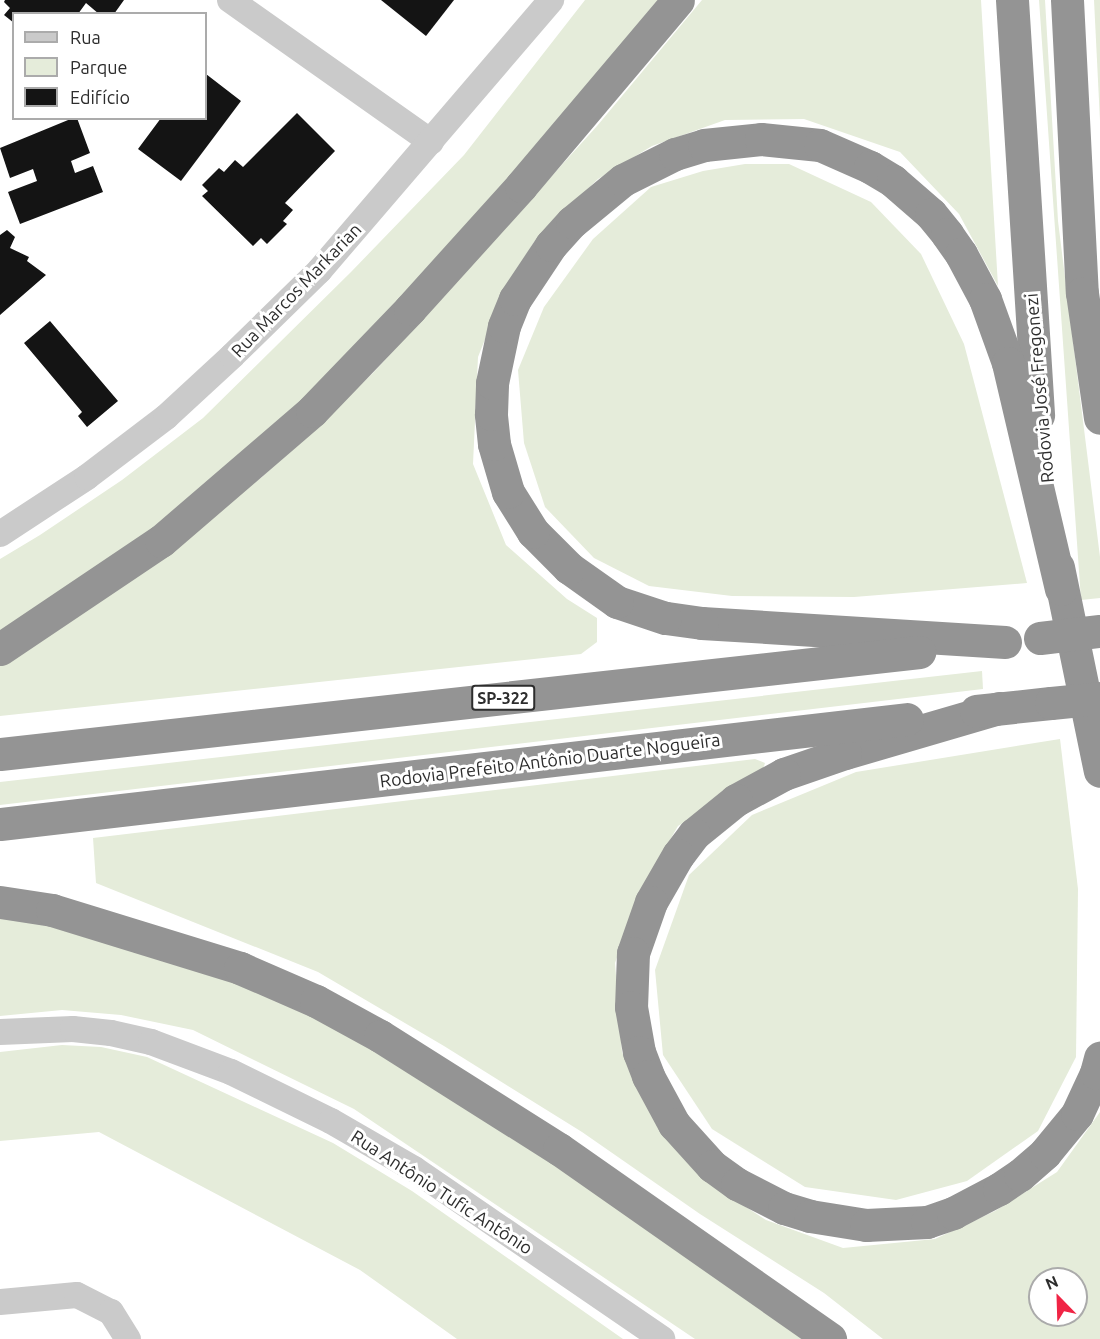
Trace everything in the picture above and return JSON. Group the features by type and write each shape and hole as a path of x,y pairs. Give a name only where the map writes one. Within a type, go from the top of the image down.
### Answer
{"highway":[{"path":"0,649 161,541 312,411 410,309 521,186 678,0"},
{"name":"Rodovia José Fregonezi","path":"1012,0 1035,392 1061,589 1100,771"},
{"path":"1067,0 1082,293 1100,418"},
{"path":"1005,642 702,623 664,618 633,608 601,593 550,551 519,511 500,470 494,444 492,383 504,326 515,299 551,245 572,222 623,180 645,167 675,154 733,140 787,139 820,145 870,167 893,182 931,214 947,234 961,254 985,299 1008,363 1061,589"},
{"name":"SP-322","path":"0,754 1100,631"},
{"name":"Rodovia Prefeito Antônio Duarte Nogueira","path":"0,824 1100,698"},
{"path":"999,708 845,753 784,774 736,800 694,834 678,855 651,902 633,953 632,1007 639,1052 648,1076 674,1124 712,1166 737,1184 784,1208 810,1216 866,1225 927,1222 973,1204 1020,1175 1045,1153 1077,1114 1096,1073 1100,1058"},
{"path":"0,902 52,910 240,968 316,1001 390,1042 559,1149 830,1339"}],"street":[{"path":"230,0 430,142"},
{"name":"Rua Marcos Markarian","path":"0,534 87,477 166,417 319,271 551,0"},
{"name":"Rua Antônio Tufic Antônio","path":"0,1032 73,1029 111,1033 151,1042 231,1072 331,1121 414,1169 662,1339"},
{"path":"0,1302 77,1295 111,1312 129,1339"}],"green space":[{"path":"585,0 668,0 372,338 151,533 0,632 0,559 122,480 203,418 351,272 464,155"},
{"path":"702,0 981,0 998,286 959,214 900,152 804,119 725,120 652,146 598,179 534,242 505,289 478,357 473,464 506,545 567,599 597,618 597,642 581,654 0,716 0,664 130,575 262,477 373,373 597,126"},
{"path":"1039,0 1045,0 1058,221 1100,557 1100,598 1081,600"},
{"path":"1094,0 1100,0 1100,121"},
{"path":"745,164 789,164 871,202 921,254 964,344 1027,583 854,597 732,596 649,586 594,558 545,507 524,443 518,370 544,307 593,239 651,187 703,171"},
{"path":"982,671 983,689 0,805 0,782"},
{"path":"1060,739 1078,889 1076,1057 1038,1131 967,1181 896,1200 805,1187 712,1129 663,1055 655,970 689,875 752,815 856,772"},
{"path":"755,759 765,763 762,773 678,826 638,895 615,963 622,1052 659,1129 706,1181 766,1220 843,1248 935,1239 995,1211 1057,1172 1100,1112 1100,1339 883,1339 824,1293 700,1214 582,1132 444,1046 318,972 96,883 93,838"},
{"path":"0,916 64,928 240,977 403,1059 811,1339 695,1339 354,1109 193,1030 121,1015 62,1010 0,1016"},
{"path":"62,1045 101,1047 147,1057 333,1143 412,1191 623,1339 457,1339 360,1270 99,1132 0,1141 0,1052"}],"building":[{"path":"5,0 124,0 115,12 97,12 86,3 79,12 12,12 12,21 4,15 10,8 4,2"},
{"path":"381,0 454,0 426,36"},
{"path":"207,75 241,101 181,181 138,149 160,120 207,120"},
{"path":"297,113 335,151 285,203 293,210 283,221 287,224 267,244 261,238 253,246 202,196 208,191 202,185 219,168 224,172 235,160 243,167"},
{"path":"68,120 78,120 90,153 71,161 75,173 93,166 103,192 20,224 8,192 37,181 33,169 10,178 0,148"},
{"path":"7,230 15,237 10,248 29,257 27,261 46,275 0,315 0,235"},
{"path":"50,321 118,401 87,427 78,416 82,412 24,343"}]}
